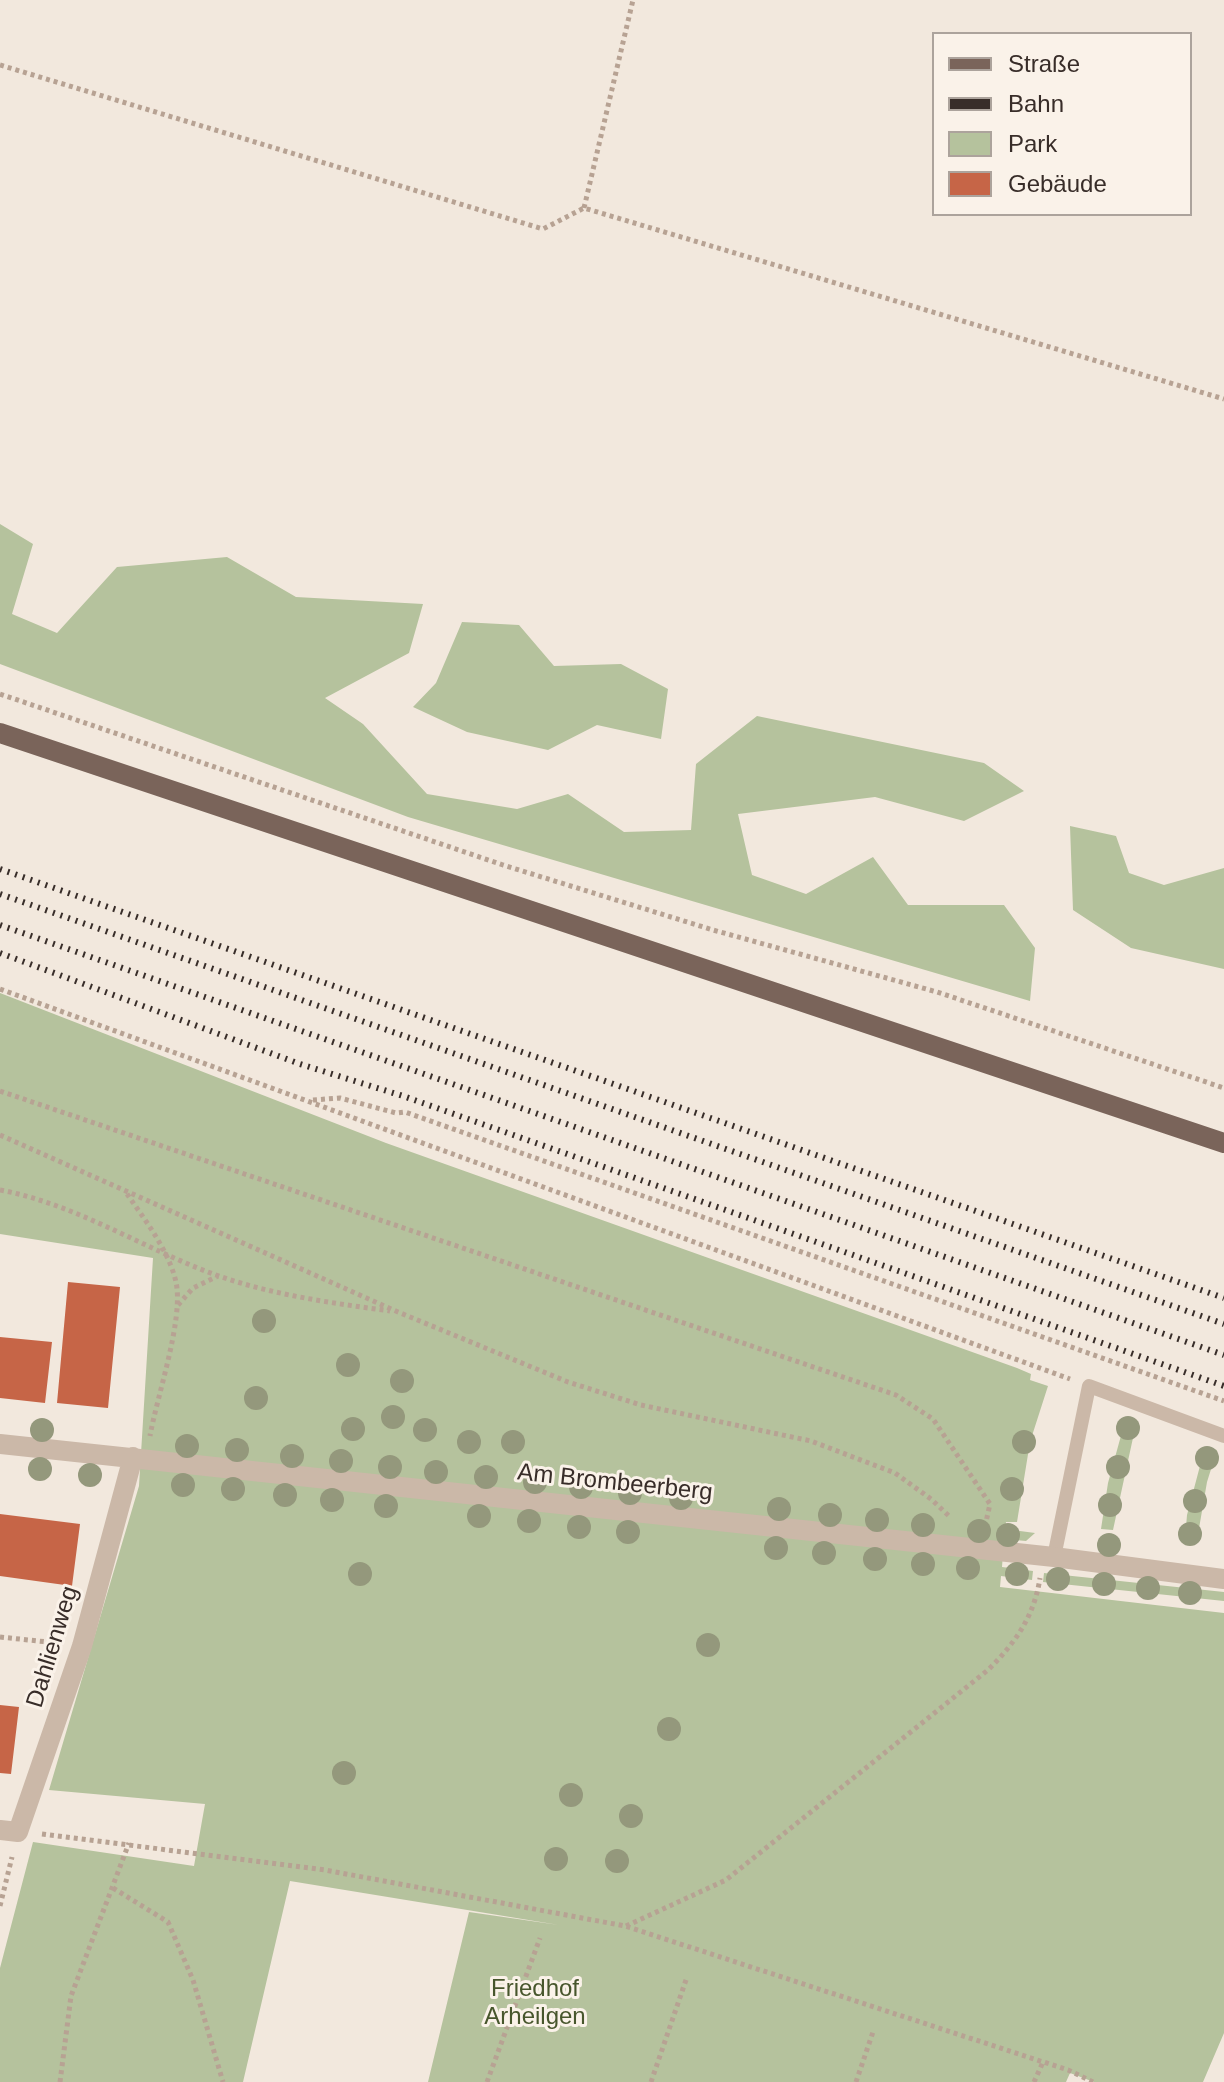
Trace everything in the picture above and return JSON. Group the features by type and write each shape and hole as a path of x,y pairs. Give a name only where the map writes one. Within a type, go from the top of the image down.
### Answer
{"main road":[{"path":"0,733 1224,1143"}],"street":[{"name":"Am Brombeerberg","path":"0,1444 1054,1557 1224,1579"},
{"name":"Dahlienweg","path":"9,1831 82,1646 133,1457"}],"lane":[{"path":"1054,1557 1089,1386 1224,1436"}],"path":[{"path":"584,208 633,0"},
{"path":"0,65 543,229 584,208 1224,399"},
{"path":"0,694 503,865 713,930 937,992 1224,1088"},
{"path":"0,989 1089,1386"},
{"path":"0,1091 896,1395 933,1419 946,1437 990,1504 986,1522"},
{"path":"308,1100 340,1098 396,1113 405,1112 1224,1401"},
{"path":"0,1135 530,1368 641,1405 811,1441 895,1473 949,1516"},
{"path":"0,1190 76,1214 219,1276 311,1300 398,1312"},
{"path":"127,1193 165,1254 176,1281 177,1305 151,1433"},
{"path":"177,1305 193,1288 219,1276"},
{"path":"625,1926 726,1880 988,1670 1009,1649 1035,1608 1038,1591"},
{"path":"0,1637 82,1646"},
{"path":"0,1906 9,1831 129,1843 325,1870 625,1926 1068,2070 1093,2082"},
{"path":"60,2082 71,1996 129,1843"},
{"path":"113,1888 168,1922 193,1980 223,2082"},
{"path":"487,2082 540,1938"},
{"path":"651,2082 687,1977"},
{"path":"856,2082 874,2029"},
{"path":"1034,2082 1043,2062"}],"green space":[{"path":"0,524 33,544 12,614 57,633 117,567 227,557 296,597 423,604 409,653 325,698 363,724 427,794 517,809 568,794 624,832 691,830 696,764 757,716 984,763 1024,791 964,821 875,797 738,814 752,875 806,894 873,857 908,905 1004,905 1035,948 1030,1001 408,817 0,664"},
{"path":"462,622 519,625 554,666 621,664 668,689 661,739 597,725 548,750 467,732 413,707 436,683"},
{"path":"1070,826 1116,836 1129,873 1164,885 1224,868 1224,969 1131,948 1073,910"},
{"name":"Friedhof Arheilgen","path":"0,993 386,1143 1017,1368 1031,1374 1030,1380 1048,1386 1030,1442 1017,1522 1006,1522 1005,1529 1035,1533 1026,1541 1004,1539 1002,1567 1033,1571 1032,1580 1001,1576 1000,1587 1224,1613 1224,2033 1203,2082 1094,2082 1070,2073 1066,2082 428,2082 469,1912 559,1925 290,1881 243,2082 0,2082 0,1968 33,1842 194,1866 205,1804 49,1790 139,1486 153,1258 0,1234"},
{"path":"1125,1421 1136,1424 1113,1530 1101,1529 1108,1483"},
{"path":"1205,1447 1217,1450 1207,1482 1197,1540 1185,1539 1187,1515"},
{"path":"1044,1573 1224,1592 1224,1601 1043,1582"}],"building":[{"path":"68,1282 120,1287 108,1408 57,1403"},
{"path":"0,1337 52,1342 45,1403 0,1398"},
{"path":"0,1514 80,1524 72,1586 0,1576"},
{"path":"0,1705 19,1707 11,1774 0,1773"}],"railway":[{"path":"0,869 1224,1298"},
{"path":"0,894 1224,1324"},
{"path":"0,925 1224,1355"},
{"path":"0,953 300,1064 403,1096 1224,1386"}]}
